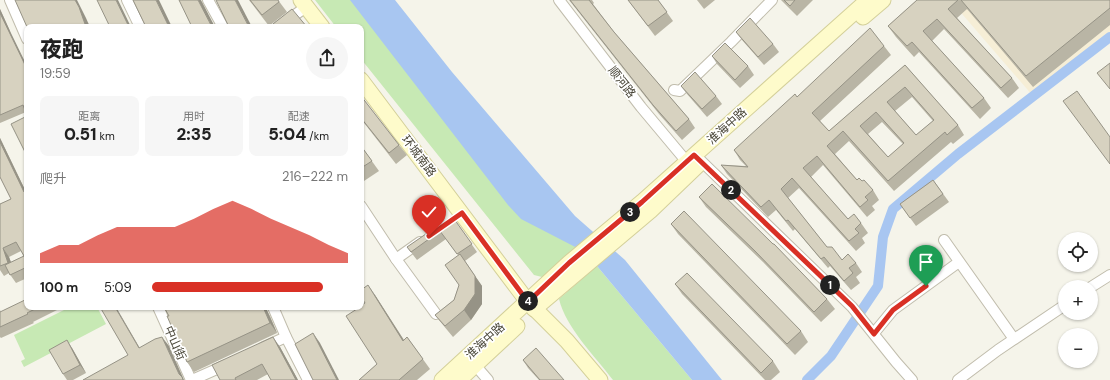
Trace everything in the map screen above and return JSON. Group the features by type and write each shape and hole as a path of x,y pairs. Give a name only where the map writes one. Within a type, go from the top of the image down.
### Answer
{"main road":[{"name":"淮海中路","path":"459,380 532,306 868,0"},
{"name":"淮海中路","path":"694,159 883,0"},
{"path":"304,3 320,24"},
{"name":"环城南路","path":"364,84 458,216 532,306 567,341 600,380"},
{"name":"淮海中路","path":"442,380 532,306"}],"street":[{"path":"10,0 24,32"},
{"path":"127,0 139,24"},
{"path":"208,0 221,24"},
{"name":"顺河路","path":"559,0 641,107 694,159 852,306 912,380"},
{"path":"674,90 680,91 772,0"},
{"path":"281,24 304,3"},
{"path":"364,211 396,259 436,314"},
{"path":"396,259 426,238"},
{"path":"944,240 1014,339"},
{"path":"872,332 893,310 959,262"},
{"path":"1098,283 1110,275"},
{"name":"中山街","path":"159,310 192,380"},
{"path":"274,310 308,380"},
{"path":"958,380 1014,339 1058,310"},
{"path":"257,350 286,337"},
{"path":"192,380 235,360"},
{"path":"475,365 488,380"}],"shaded area":[{"path":"950,0 1110,0 1110,37 1033,96"}],"green space":[{"path":"315,0 355,0 578,246 555,271 542,277 534,275 364,63 364,24 334,24"},
{"path":"597,266 692,380 613,380 574,331 559,299"},
{"path":"64,310 99,310 106,324 24,367 21,361 25,359 14,335"}],"water":[{"path":"350,0 395,0 452,72 575,216 625,260 722,380 692,380 583,251 521,219 508,205"}],"building":[{"path":"15,0 75,0 85,24 26,24"},
{"path":"97,0 116,0 128,24 109,24"},
{"path":"133,0 156,0 168,24 145,24"},
{"path":"179,0 198,0 210,24 191,24"},
{"path":"216,0 235,0 247,24 228,24"},
{"path":"250,0 278,0 279,2 262,15"},
{"path":"570,0 589,0 614,32 689,119 676,131 653,105"},
{"path":"628,0 658,0 667,12 648,26"},
{"path":"784,0 795,0 790,6"},
{"path":"917,0 958,0 948,9 1012,78 1001,88 937,19 923,31 984,98 972,108 912,42 907,46 888,26"},
{"path":"961,0 1110,0 1110,8 1026,76"},
{"path":"292,9 304,24 273,24"},
{"path":"0,13 24,63 24,108 23,105 0,115"},
{"path":"750,18 773,44 758,57 736,32"},
{"path":"870,28 884,46 812,113 829,131 905,65 958,125 947,135 945,132 888,181 843,131 827,146 857,180 859,178 862,181 864,180 873,190 865,197 868,200 860,207 817,156 803,168 848,219 854,214 861,223 855,229 859,233 849,241 792,178 781,189 827,247 832,247 842,260 848,254 856,263 849,268 853,273 844,281 824,257 821,259 769,200 761,207 721,165 748,167 734,150 795,94 797,97","holes":["905,87 934,120 916,135 887,102","876,112 904,143 888,157 860,126"]},
{"path":"725,43 748,66 735,80 712,56"},
{"path":"1110,63 1110,89 1097,73"},
{"path":"695,72 716,96 702,109 681,86"},
{"path":"1077,91 1110,137 1110,164 1063,101"},
{"path":"364,100 399,145 389,153 364,122"},
{"path":"24,118 24,150 11,124"},
{"path":"0,142 24,192 24,256 16,242 3,248 8,263 0,266 0,204 11,199 0,177"},
{"path":"364,150 372,161 364,166"},
{"path":"933,180 943,194 910,218 900,204"},
{"path":"712,184 774,244 827,299 814,312 755,251 699,197"},
{"path":"684,211 801,331 787,344 671,224"},
{"path":"452,216 472,244 457,254 440,231 411,252 407,247"},
{"path":"460,254 475,276 475,294 464,310 445,326 435,315 454,300 459,285 445,265"},
{"path":"24,256 24,268 10,275 5,265"},
{"path":"687,273 773,361 761,373 675,284"},
{"path":"368,285 403,341 407,337 423,359 399,380 359,380 377,364 346,316 355,310 364,310 364,288"},
{"path":"24,300 24,310 33,310 27,313 28,314 0,327 0,312"},
{"path":"102,310 117,310 139,348 155,339 162,337 183,380 83,380 128,355"},
{"path":"166,310 264,310 270,323 187,362 167,316 169,316"},
{"path":"313,333 337,380 313,380 295,344"},
{"path":"273,337 296,380 271,380 262,364 235,378 236,380 220,380 212,365"},
{"path":"67,340 80,365 63,374 49,350"},
{"path":"536,348 564,380 540,380 523,360"}],"waterway":[{"path":"807,380 831,356 878,286 883,237 893,209 958,154 1110,37"}],"route":[{"path":"429,236 462,213 528,302 569,263 642,202 694,155 852,306 874,334 893,310 926,286"}]}
